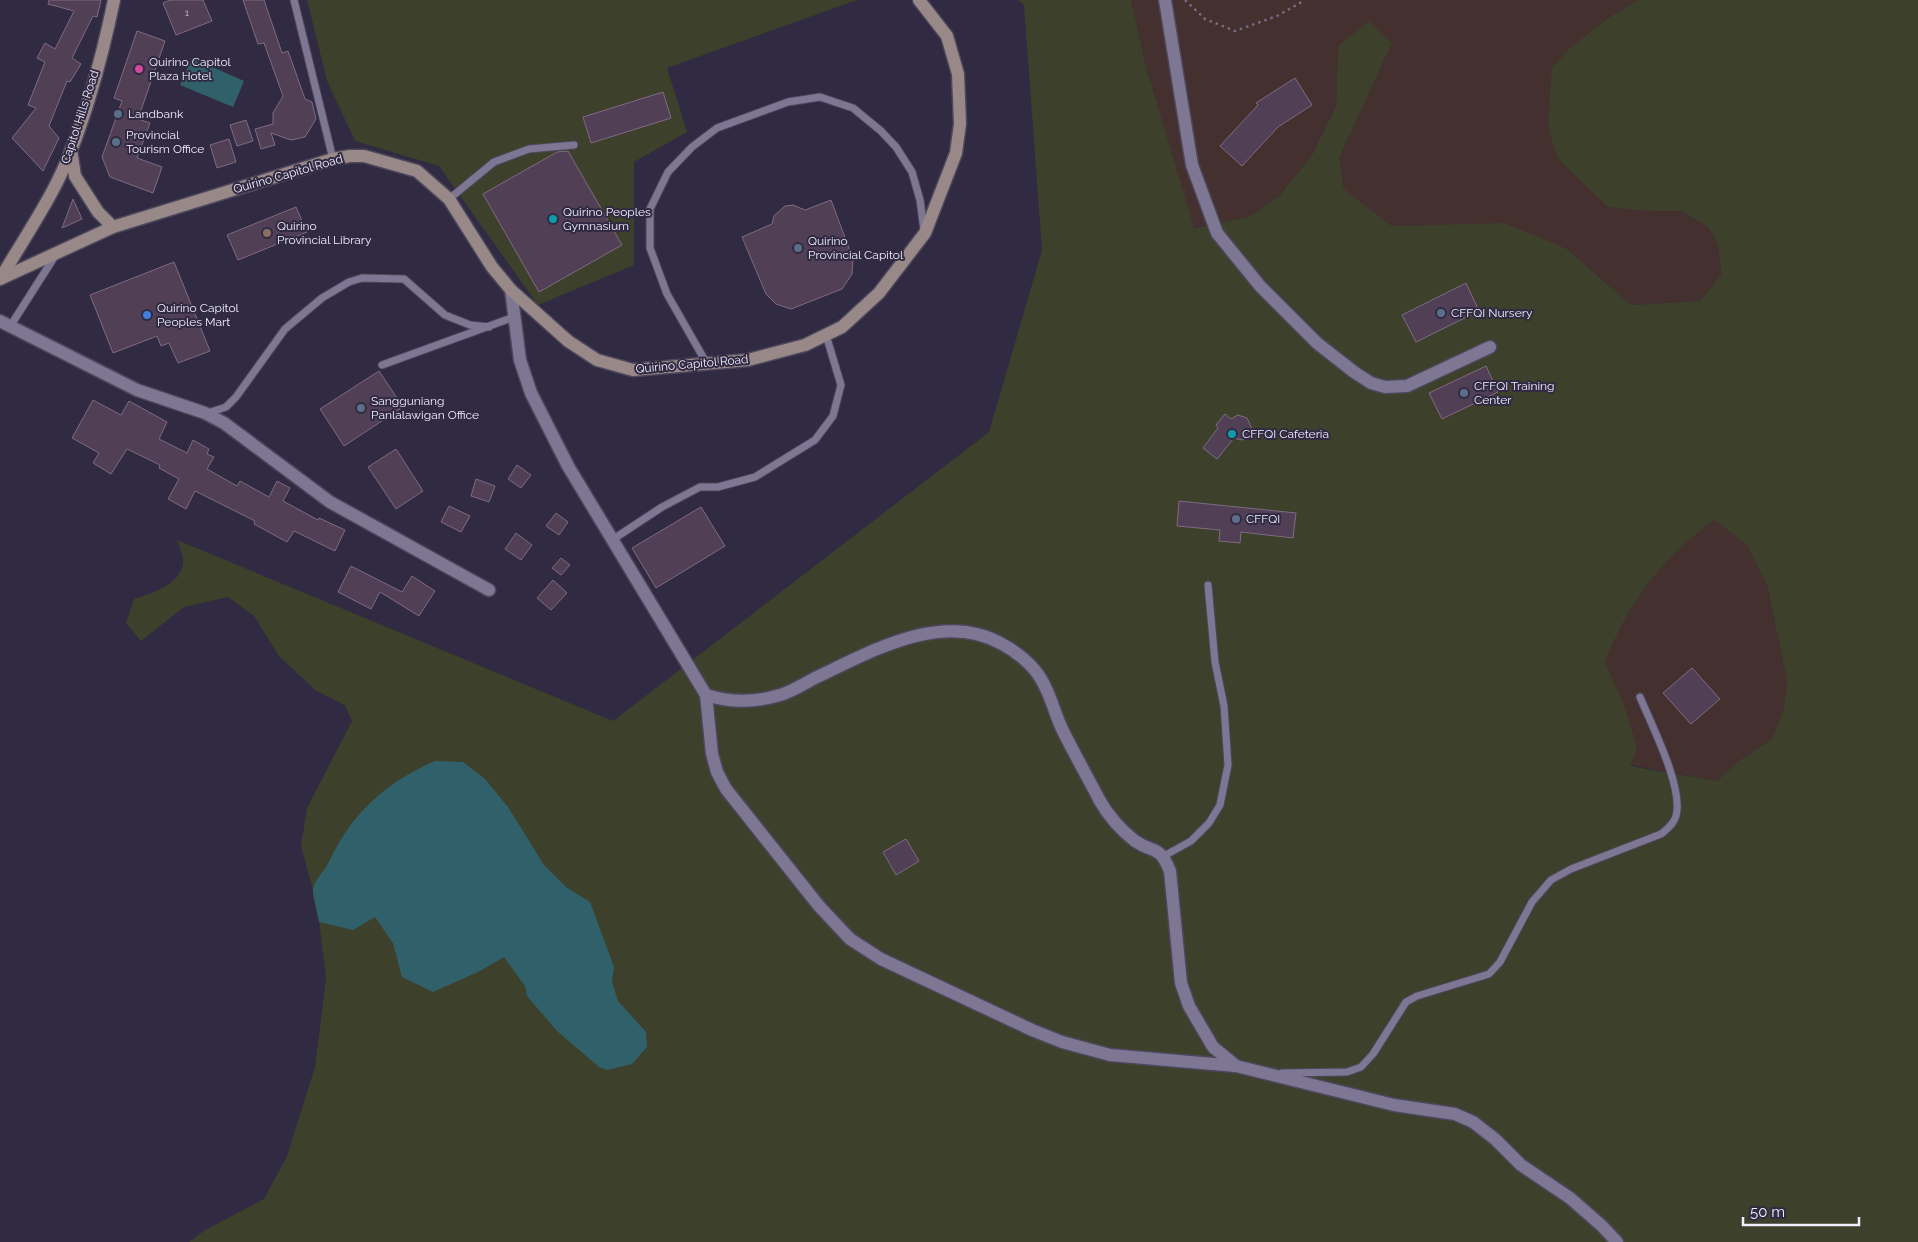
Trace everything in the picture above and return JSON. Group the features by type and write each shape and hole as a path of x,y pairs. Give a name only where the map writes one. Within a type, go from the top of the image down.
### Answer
{"street":[{"name":"Capitol Hills Road","path":"0,279 54,189 71,150 108,28 114,0"},
{"name":"Quirino Capitol Road","path":"0,279 112,227 333,159 364,156 416,171 449,199 492,267 511,290 568,341 597,360 633,370 708,365 748,360 805,345 842,327 879,293 924,233 956,154 960,124 958,74 947,36 919,0"},
{"path":"1165,0 1192,165 1217,233 1260,286 1317,343 1354,372 1371,383 1385,387 1407,386 1490,347"},
{"path":"71,150 74,176 98,212 112,227"},
{"path":"511,290 520,360 531,393 568,466 706,695 706,720 717,772 726,789 820,906 850,939 881,960 1032,1030 1062,1042 1110,1056 1236,1066 1394,1105 1455,1114 1473,1122 1495,1139 1521,1165 1570,1198 1617,1242"},
{"path":"6,323 137,390 205,414 224,424 330,502 489,590"},
{"path":"706,695 723,700 744,702 781,694 892,642 941,631 966,630 992,638 1010,648 1029,664 1041,679 1063,731 1102,803 1120,828 1137,842 1155,849 1164,856 1170,871 1181,983 1189,1006 1212,1047 1236,1066"}],"lane":[{"path":"294,0 333,159"},
{"path":"708,365 667,294 650,248 650,209 668,172 692,148 717,128 788,102 820,97 854,108 881,131 896,147 912,172 920,200 924,233"},
{"path":"449,199 494,162 529,149 574,145"},
{"path":"6,323 58,251"},
{"path":"205,414 226,407 285,329 322,298 349,282 362,278 404,279 445,315 470,325 489,327"},
{"path":"382,365 514,317"},
{"path":"612,540 662,507 700,487 718,487 755,477 815,440 833,416 841,385 826,334"},
{"path":"1164,856 1191,841 1209,823 1220,805 1228,765 1224,706 1215,662 1208,585"},
{"path":"1264,1074 1346,1072 1361,1066 1373,1054 1406,1002 1417,996 1489,974 1500,962 1532,902 1551,880 1571,869 1661,834 1669,828 1676,817 1671,772 1640,697"}],"path":[{"path":"1185,0 1204,19 1235,31 1277,16 1305,0"}],"shaded area":[{"path":"307,0 857,0 667,68 687,132 634,162 634,265 538,305 439,166 355,141 327,81"},
{"path":"1018,0 1131,0 1147,70 1194,228 1249,217 1280,195 1312,155 1336,106 1338,46 1369,21 1392,43 1339,158 1344,189 1392,226 1504,223 1567,249 1631,305 1700,301 1721,274 1718,244 1708,227 1681,211 1649,211 1608,207 1560,161 1552,141 1548,122 1552,68 1568,50 1608,18 1638,0 1918,0 1918,1242 189,1242 205,1230 264,1199 287,1156 315,1067 326,978 317,905 301,846 307,808 352,721 345,705 315,690 279,656 254,616 228,597 184,607 141,641 126,623 134,599 166,586 179,575 183,559 177,540 613,721 989,432 1042,250 1024,5","holes":["1714,520 1747,545 1767,585 1787,681 1784,707 1772,739 1737,762 1717,781 1630,766 1637,747 1625,708 1605,662 1625,619 1636,600 1663,566 1678,550"]},
{"path":"1131,0 1638,0 1608,18 1594,30 1649,211 1681,211 1708,227 1718,244 1721,274 1700,301 1631,305 1567,249 1446,225 1392,226 1344,189 1339,158 1392,43 1338,46 1336,106 1312,155 1280,195 1249,217 1193,228 1147,70"},
{"path":"192,58 244,81 233,107 180,85"},
{"path":"1714,520 1747,545 1767,585 1787,681 1784,707 1772,739 1737,762 1717,781 1630,765 1605,662 1617,630 1654,572 1684,542"},
{"path":"435,761 463,762 485,779 508,807 544,865 566,887 590,902 614,967 612,982 618,1001 646,1032 647,1047 632,1064 607,1070 599,1067 557,1031 527,996 525,986 504,957 478,972 433,992 402,977 393,943 375,917 353,930 319,922 313,895 314,885 348,829 359,814 386,790 417,769"}],"building":[{"path":"49,0 101,0 97,17 93,16 72,58 81,64 70,82 67,81 49,126 59,138 43,171 12,138 36,108 28,105 45,62 37,58 45,43 55,49 74,11 48,4"},
{"path":"170,0 203,0 212,21 176,35 163,3"},
{"path":"243,0 264,0 282,53 288,51 305,99 312,102 316,119 305,137 291,140 271,133 275,145 261,149 255,129 273,124 273,113 283,96 264,43 258,44"},
{"path":"137,31 165,41 138,119 150,123 137,158 162,167 153,193 110,177 102,157 122,101 114,98"},
{"path":"1295,78 1312,105 1278,127 1242,166 1220,146 1258,105 1256,103"},
{"path":"663,92 671,118 591,143 583,117"},
{"path":"246,120 253,141 237,146 230,125"},
{"path":"229,139 236,162 217,168 210,145"},
{"name":"Quirino Peoples Gymnasium","path":"568,151 622,245 539,292 483,194 557,152"},
{"path":"73,199 82,219 62,228"},
{"name":"Quirino Provincial Capitol","path":"831,200 853,259 852,274 842,289 791,309 776,304 766,294 742,237 772,224 774,216 785,206 793,205 805,210"},
{"name":"Quirino Provincial Library","path":"296,207 307,232 238,260 227,235"},
{"name":"Quirino Capitol Peoples Mart","path":"174,262 210,351 178,363 169,343 161,346 157,336 113,353 90,295"},
{"name":"CFFQI Nursery","path":"1466,283 1479,311 1416,342 1402,315"},
{"name":"CFFQI Training Center","path":"1486,366 1498,392 1442,419 1429,393"},
{"name":"Sangguniang Panlalawigan Office","path":"379,371 403,407 344,446 320,409"},
{"path":"93,400 121,415 129,401 167,422 159,439 187,453 193,440 209,449 207,454 214,457 207,469 237,486 240,481 269,497 277,481 290,488 283,501 318,520 319,518 345,530 335,551 294,531 287,542 254,524 255,521 195,491 186,509 168,499 179,479 159,468 160,465 127,449 111,474 93,463 99,453 72,438"},
{"name":"CFFQI Cafeteria","path":"1225,414 1231,419 1238,415 1247,418 1252,429 1247,438 1242,440 1234,438 1217,459 1203,448 1218,428 1216,425"},
{"path":"396,449 423,491 396,509 368,467"},
{"path":"517,465 531,475 521,488 508,479"},
{"path":"476,479 495,486 489,502 471,496"},
{"name":"CFFQI","path":"1179,501 1296,513 1293,538 1241,532 1240,543 1219,541 1220,530 1177,526"},
{"path":"449,506 470,516 461,532 441,522"},
{"path":"701,507 725,546 656,588 632,548"},
{"path":"556,513 568,522 559,535 546,526"},
{"path":"516,533 532,545 521,560 505,549"},
{"path":"561,558 570,565 561,575 552,568"},
{"path":"351,566 402,592 412,576 435,591 419,616 380,592 371,609 338,592"},
{"path":"553,580 567,593 551,610 537,598"},
{"path":"1692,668 1720,699 1691,724 1663,693"},
{"path":"906,839 919,861 896,875 883,852"}],"place":[{"name":"Quirino Capitol Plaza Hotel","path":"139,69"},
{"name":"Landbank","path":"118,114"},
{"name":"Provincial Tourism Office","path":"116,142"},
{"name":"Quirino Peoples Gymnasium","path":"553,219"},
{"name":"Quirino Provincial Library","path":"267,233"},
{"name":"Quirino Provincial Capitol","path":"798,248"},
{"name":"CFFQI Nursery","path":"1441,313"},
{"name":"Quirino Capitol Peoples Mart","path":"147,315"},
{"name":"CFFQI Training Center","path":"1464,393"},
{"name":"Sangguniang Panlalawigan Office","path":"361,408"},
{"name":"CFFQI Cafeteria","path":"1232,434"},
{"name":"CFFQI","path":"1236,519"}]}
